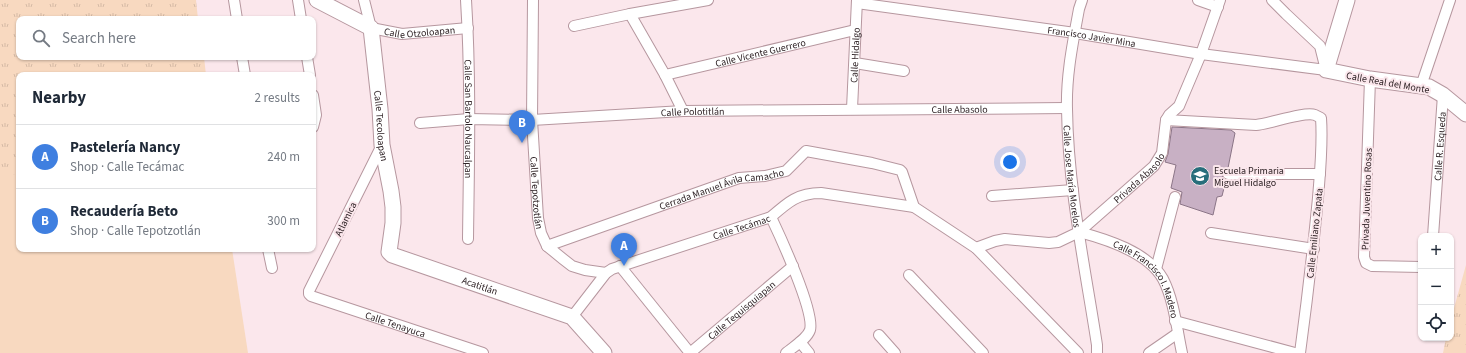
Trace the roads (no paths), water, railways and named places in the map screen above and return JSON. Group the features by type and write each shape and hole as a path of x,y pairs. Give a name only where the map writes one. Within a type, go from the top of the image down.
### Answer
{"street":[{"path":"234,0 237,16"},
{"path":"298,0 301,16"},
{"path":"318,0 371,28"},
{"name":"Calle Tecoloapan","path":"364,0 371,28 380,109 382,145 393,208 393,223 389,252"},
{"name":"Calle San Bartolo Naucalpan","path":"466,0 468,28 469,119 468,239"},
{"name":"Calle Tepotzotlán","path":"533,0 532,120 538,218 541,233 547,246"},
{"path":"574,26 708,0"},
{"name":"Calle Jose María Morelos","path":"1082,0 1068,72 1066,108 1073,190 1097,344 1097,353"},
{"path":"1166,120 1169,115 1179,106 1201,54 1219,3 1198,0"},
{"path":"1272,0 1320,46 1326,70"},
{"path":"1282,0 1286,14"},
{"path":"1326,70 1347,0"},
{"path":"1422,86 1450,0"},
{"name":"Francisco Javier Mina","path":"857,1 1075,33 1201,54 1326,70"},
{"name":"Calle Hidalgo","path":"852,109 857,1"},
{"path":"630,14 665,75 683,111"},
{"name":"Calle Otzoloapan","path":"371,28 402,34 468,28"},
{"name":"Calle Vicente Guerrero","path":"665,75 855,30"},
{"path":"242,60 244,72"},
{"path":"308,60 310,72"},
{"path":"855,63 904,71"},
{"name":"Calle Real del Monte","path":"1326,70 1370,79 1429,88 1443,95 1466,114"},
{"name":"Privada Juventino Rosas","path":"1370,79 1364,257 1366,263 1372,266 1418,267"},
{"name":"Calle R. Esqueda","path":"1433,233 1443,95"},
{"name":"Calle Abasolo","path":"852,109 1066,108"},
{"name":"Calle Polotitlán","path":"420,123 469,119 532,120 683,111 852,109"},
{"name":"Calle Emiliano Zapata","path":"1166,120 1256,125 1307,114 1315,115 1321,118 1320,174 1314,249 1300,353"},
{"name":"Privada Abasolo","path":"976,248 1005,239 1054,243 1079,232 1159,160 1162,153 1166,120"},
{"name":"Atlamica","path":"309,294 309,291 382,145"},
{"name":"Cerrada Manuel Ávila Camacho","path":"547,246 739,178 765,176 786,171 806,151 872,163 900,170 914,207"},
{"path":"1228,174 1320,174"},
{"path":"992,196 1073,190"},
{"path":"771,217 798,196 809,193 821,193 914,207 976,248 1078,353"},
{"path":"1156,269 1175,197"},
{"name":"Calle Tecámac","path":"606,273 620,266 771,217 793,266 809,314 810,326 808,333 800,342"},
{"name":"Calle Francisco I. Madero","path":"1079,232 1097,236 1126,248 1156,269 1167,289 1182,353"},
{"path":"1211,233 1314,249"},
{"path":"547,246 572,266 585,270 606,273 572,317 604,353"},
{"path":"269,252 272,268"},
{"name":"Acatitlán","path":"389,252 392,255 479,286 572,317"},
{"path":"620,266 690,353"},
{"name":"Calle Tequisquiapan","path":"690,353 793,266"},
{"path":"909,275 983,353"},
{"name":"Calle Tenayuca","path":"309,294 311,296 483,353"},
{"path":"1175,321 1295,353"},
{"path":"1149,353 1178,333"},
{"path":"879,335 895,353"},
{"path":"786,353 800,342 809,353"}],"place":[{"name":"Recaudería Beto","path":"522,143"},
{"name":"Escuela Primaria Miguel Hidalgo","path":"1200,176"},
{"name":"Pastelería Nancy","path":"624,266"}]}
